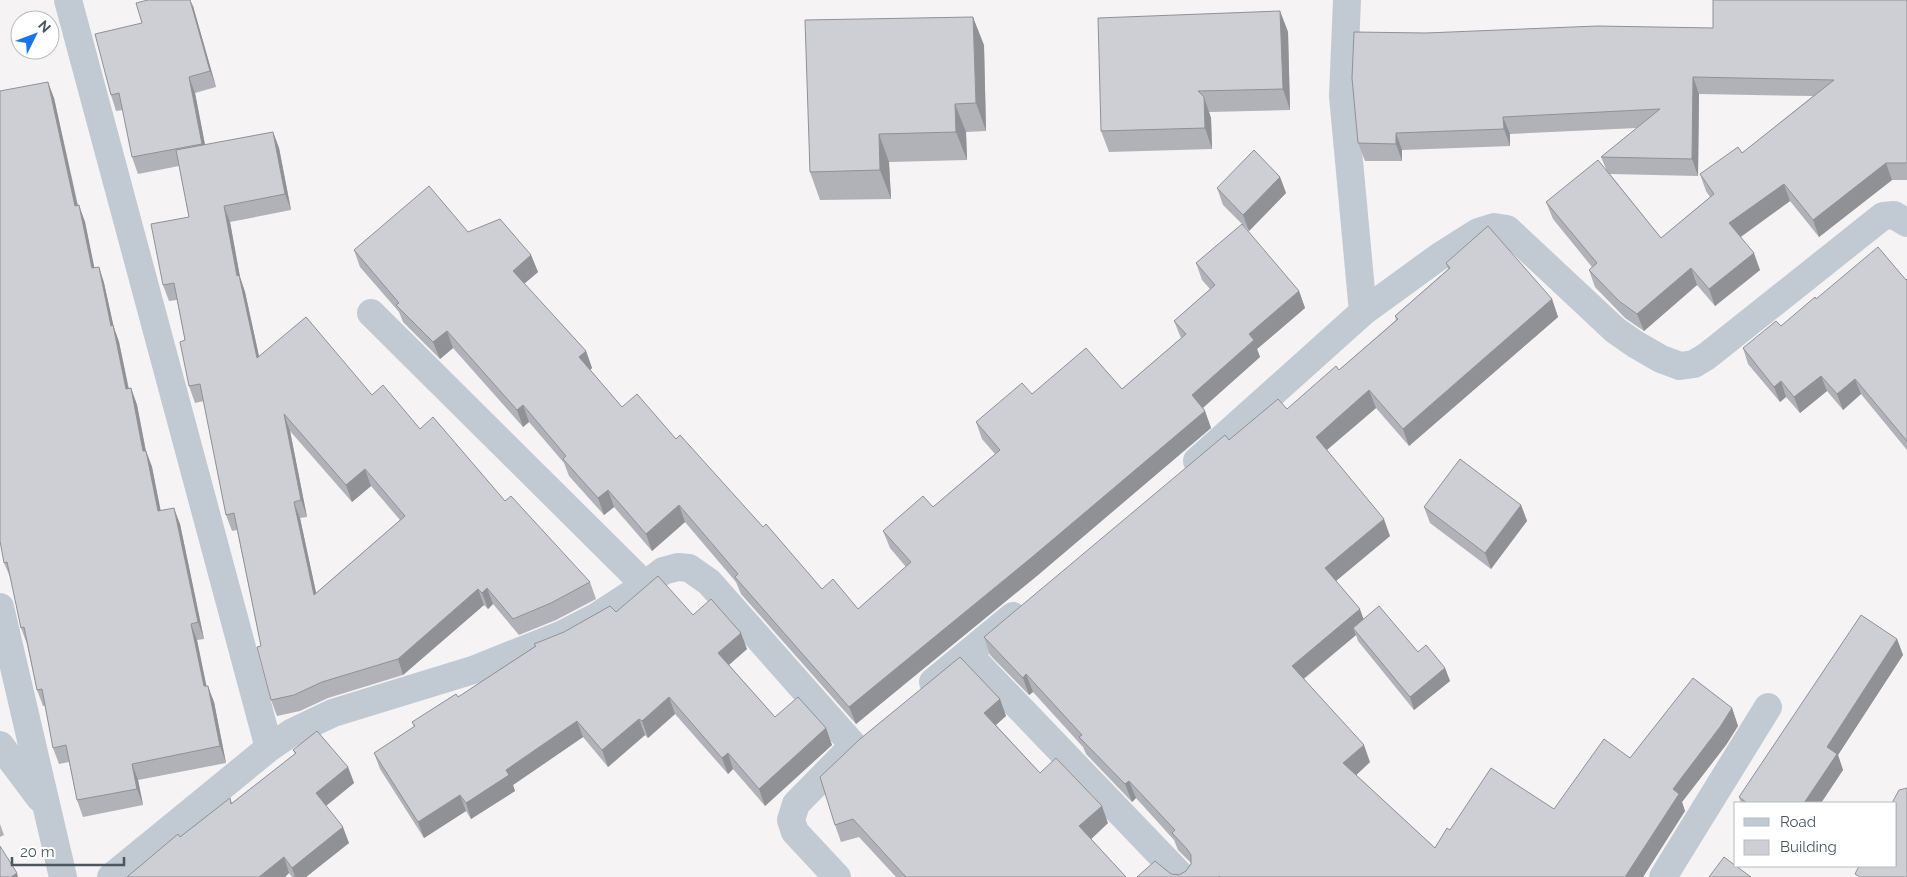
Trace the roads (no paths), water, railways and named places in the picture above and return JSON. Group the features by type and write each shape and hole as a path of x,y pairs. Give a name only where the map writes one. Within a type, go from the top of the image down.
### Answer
{"street":[{"path":"68,0 269,748"},
{"path":"1347,0 1343,96 1363,312"},
{"path":"1178,477 1363,312 1440,256 1478,232 1494,227 1507,229 1615,330 1661,359 1680,366 1694,364 1707,356 1883,216 1894,215 1907,223"},
{"path":"370,313 646,585"},
{"path":"111,877 269,748 291,733 333,713 473,670 563,634 596,617 646,585 663,570 678,567 689,568 709,582 854,746"},
{"path":"914,697 1035,597"},
{"path":"0,608 63,877"},
{"path":"968,654 1182,877"},
{"path":"1663,877 1768,707"},
{"path":"837,877 795,832 791,820 796,804 854,746 876,728"},
{"path":"0,745 46,807"}]}
